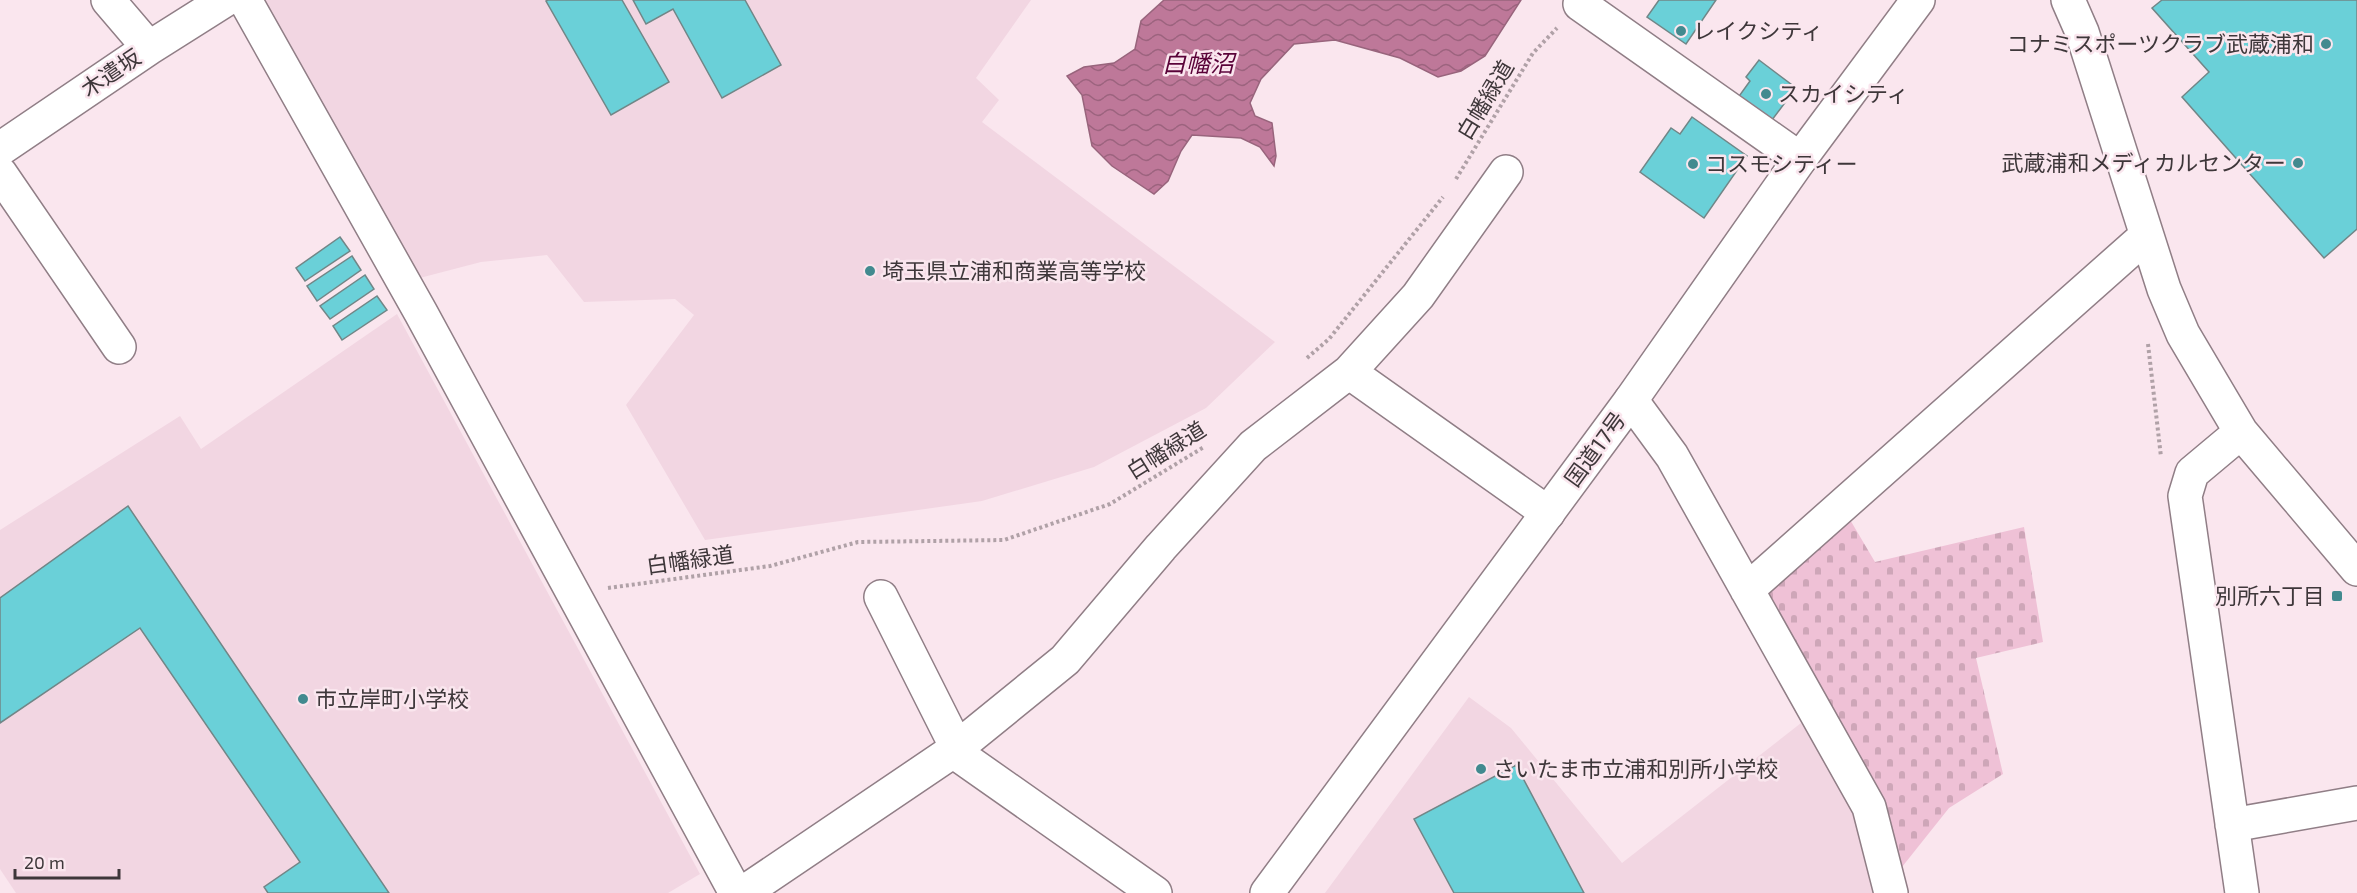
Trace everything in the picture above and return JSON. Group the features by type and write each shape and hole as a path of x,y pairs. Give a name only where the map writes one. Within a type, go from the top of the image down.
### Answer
{"main road":[{"path":"108,0 149,48"},
{"name":"木遣坂","path":"0,149 149,48 225,0"},
{"path":"245,0 421,314 736,893"},
{"name":"国道17号","path":"1267,893 1631,400 1800,159 1918,0"},
{"path":"2068,0 2082,32 2164,289 2183,334 2241,432 2357,569"},
{"path":"1580,4 1800,159"},
{"path":"743,893 955,749 1065,660 1161,547 1253,446 1349,372 1418,296 1506,172"},
{"path":"0,173 119,347"},
{"path":"1747,590 2146,236"},
{"path":"1349,372 1548,513"},
{"path":"1631,400 1672,456 1869,807 1892,893"},
{"path":"2241,432 2192,473 2185,496 2242,893"},
{"path":"880,597 955,749 1155,893"},
{"path":"2232,825 2357,803"}],"path":[{"name":"白幡緑道","path":"1302,362 1329,339 1450,188 1533,53 1580,4"},
{"path":"2148,344 2157,432 2165,477 2185,496"},
{"name":"白幡緑道","path":"573,593 770,566 858,542 1004,540 1110,504 1214,441"}],"shaded area":[{"name":"埼玉県立浦和商業高等学校","path":"256,0 1031,0 976,78 999,100 982,122 1275,342 1206,408 1094,467 982,501 705,540 626,405 694,315 675,299 584,302 547,255 481,262 412,280"},
{"name":"市立岸町小学校","path":"397,314 700,874 668,893 16,893 0,869 0,530 180,416 201,449"},
{"name":"さいたま市立浦和別所小学校","path":"1469,697 1511,728 1622,863 1801,723 1855,810 1877,893 1325,893"}],"green space":[{"path":"1849,518 1875,562 2024,527 2043,642 1976,658 2003,774 1949,808 1898,872 1764,591"}],"water":[{"name":"白幡沼","path":"1164,0 1521,0 1485,56 1461,71 1438,77 1400,58 1335,40 1294,44 1261,79 1250,103 1255,116 1272,123 1276,156 1274,166 1260,147 1241,138 1192,135 1181,151 1168,181 1154,194 1112,166 1092,146 1082,95 1067,76 1084,67 1114,63 1135,49 1141,21"}],"building":[{"path":"622,0 669,82 611,115 546,1"},
{"path":"633,0 745,0 781,65 722,98 673,9 646,24"},
{"name":"レイクシティ","path":"1659,0 1716,0 1686,44 1647,17"},
{"name":"武蔵浦和メディカルセンター","path":"2162,0 2357,0 2357,229 2324,258 2182,97 2209,72 2152,8"},
{"name":"スカイシティ","path":"1759,60 1796,88 1769,124 1737,99 1750,81 1746,77"},
{"name":"コスモシティー","path":"1692,117 1747,156 1704,218 1640,172 1671,128 1680,134"},
{"path":"340,237 350,251 305,281 296,268"},
{"path":"352,256 361,270 317,301 307,286"},
{"path":"365,275 374,289 330,319 320,306"},
{"path":"377,296 387,310 342,340 333,326"},
{"path":"128,506 389,893 268,893 264,887 300,862 140,628 0,723 0,598"},
{"path":"1516,765 1584,893 1454,893 1414,819"}],"place":[{"name":"レイクシティ","path":"1681,31"},
{"name":"コナミスポーツクラブ武蔵浦和","path":"2326,44"},
{"name":"スカイシティ","path":"1766,94"},
{"name":"武蔵浦和メディカルセンター","path":"2298,163"},
{"name":"コスモシティー","path":"1693,164"},
{"name":"埼玉県立浦和商業高等学校","path":"870,271"},
{"name":"別所六丁目","path":"2337,596"},
{"name":"市立岸町小学校","path":"303,699"},
{"name":"さいたま市立浦和別所小学校","path":"1481,769"}]}
